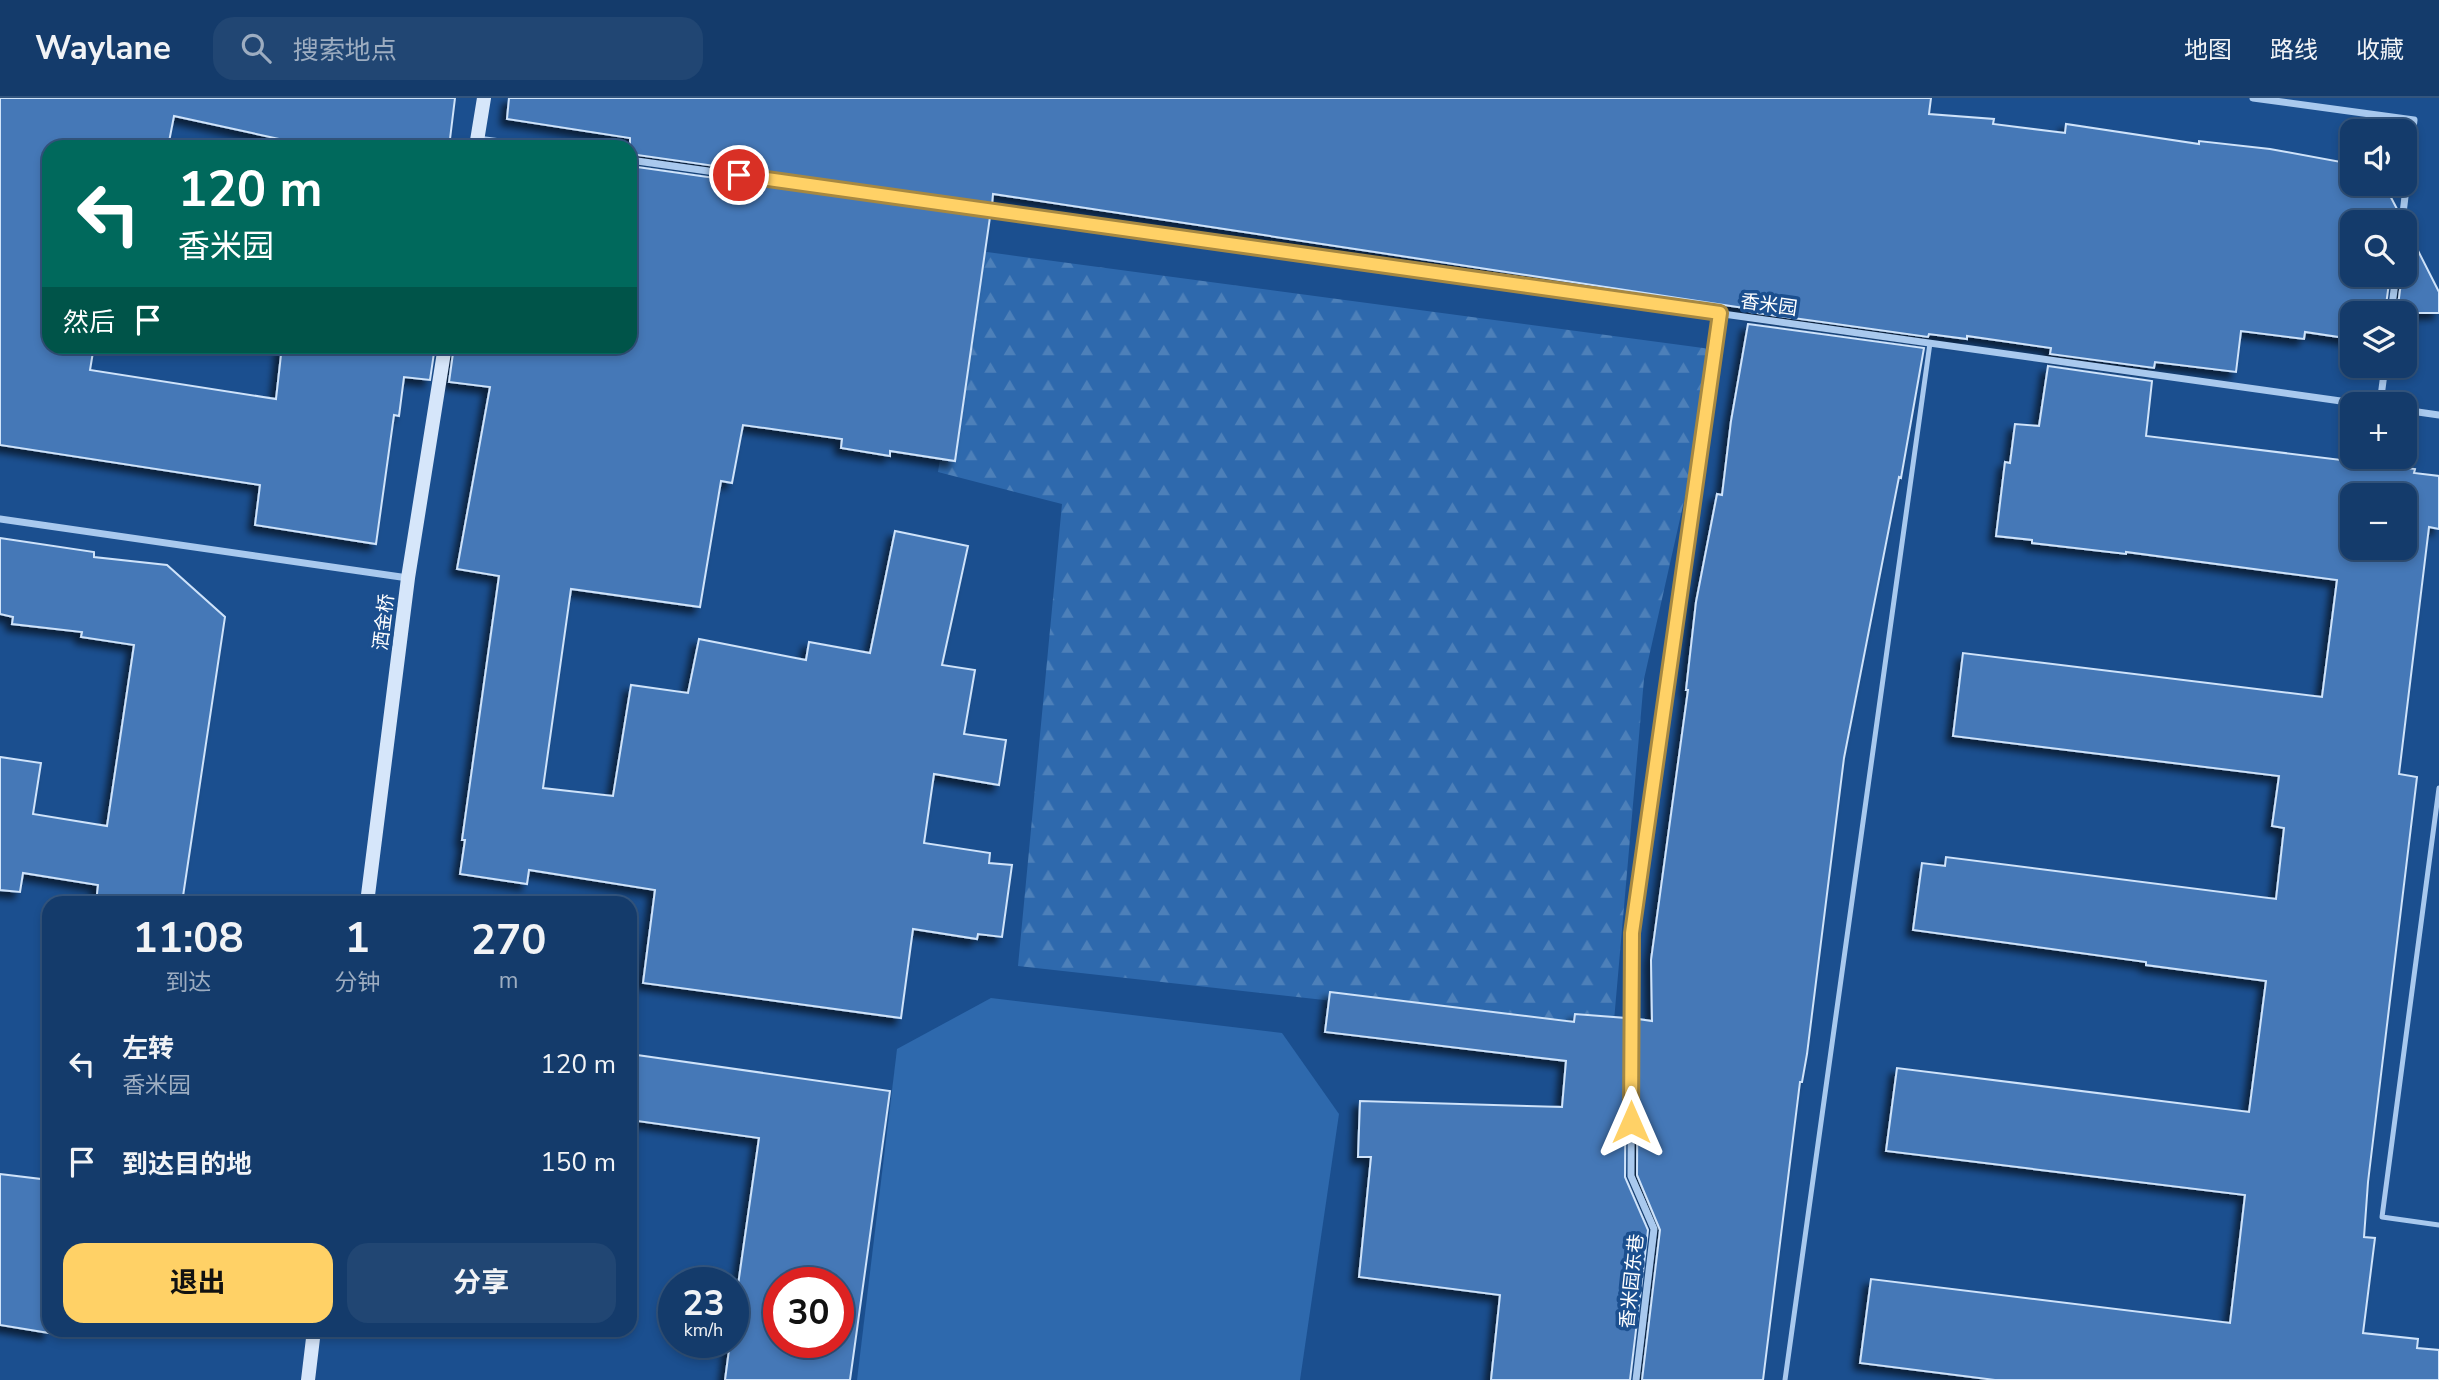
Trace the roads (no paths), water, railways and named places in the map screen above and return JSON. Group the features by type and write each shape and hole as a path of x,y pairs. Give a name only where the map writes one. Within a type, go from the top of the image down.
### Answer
{"street":[{"path":"478,140 485,98"},
{"path":"2253,98 2414,120 2403,210"},
{"name":"香米园","path":"637,161 2340,401"},
{"name":"香米园东巷","path":"1636,1380 1654,1229 1631,1176 1632,933 1720,313"},
{"name":"洒金桥","path":"368,896 408,578 443,354"},
{"path":"2417,412 2439,415"},
{"path":"0,519 408,578"},
{"path":"308,1380 313,1337"}],"lane":[{"path":"1785,1380 1930,343"},
{"path":"2439,788 2382,1217 2439,1224"}]}
